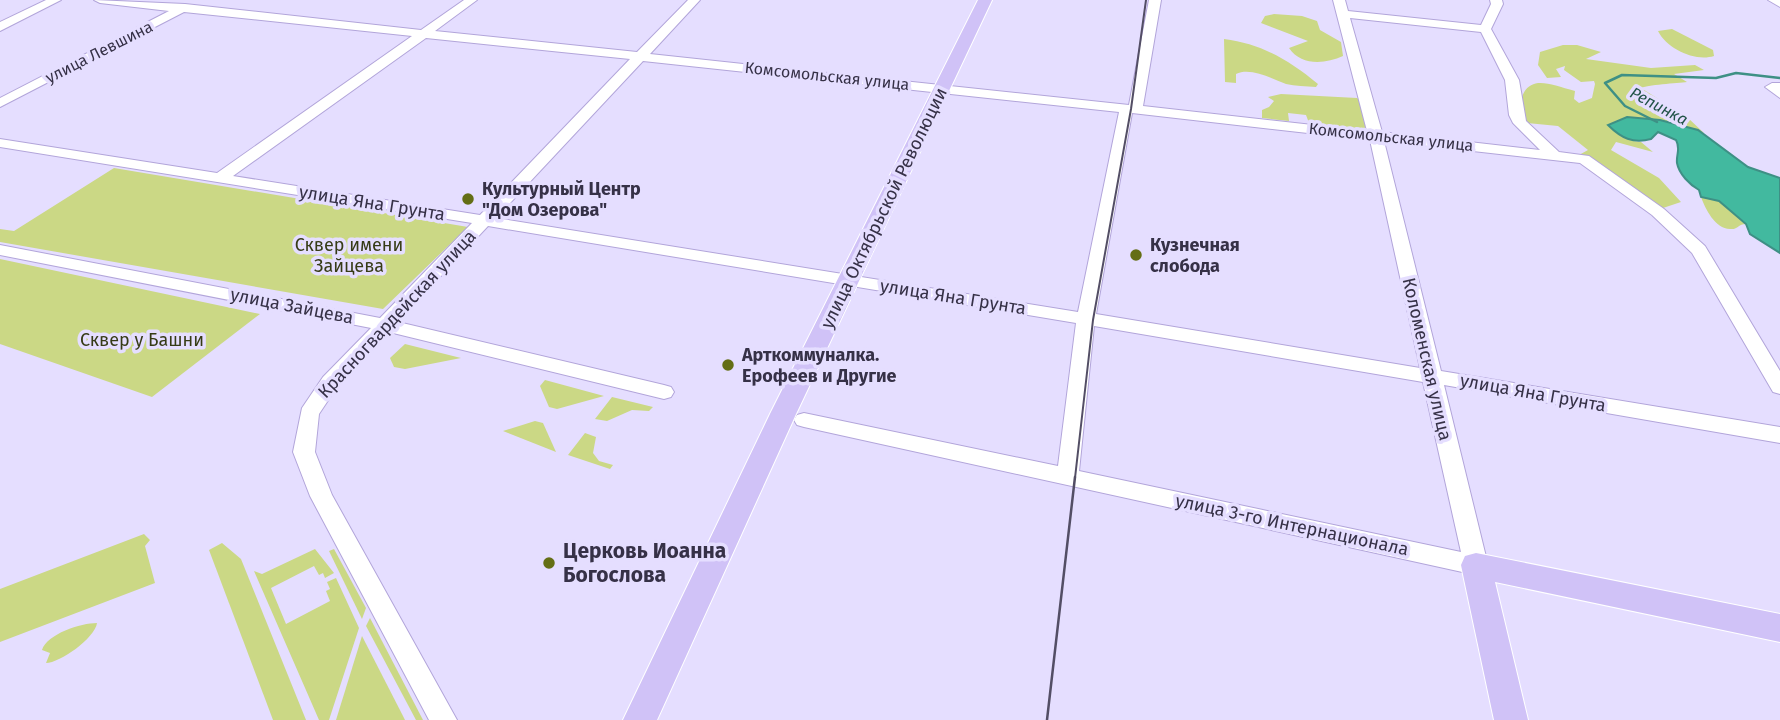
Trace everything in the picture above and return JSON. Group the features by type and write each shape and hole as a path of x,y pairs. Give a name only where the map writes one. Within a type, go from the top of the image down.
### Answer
{"main road":[{"name":"улица Октябрьской Революции","path":"640,720 783,414 985,0"},
{"name":"улица 3-го Интернационала","path":"1476,565 1780,628"},
{"name":"Коломенская улица","path":"1476,565 1511,720"}],"street":[{"path":"0,27 55,0"},
{"name":"Комсомольская улица","path":"100,0 1584,159 1684,234 1709,266 1780,387"},
{"name":"улица Левшина","path":"0,103 198,0"},
{"path":"219,177 471,0"},
{"name":"Красногвардейская улица","path":"443,720 321,496 304,453 309,413 330,382 694,0"},
{"path":"1067,478 1086,319 1131,109 1151,0"},
{"path":"1485,29 1497,4 1496,0"},
{"path":"1774,0 1780,4"},
{"path":"1340,7 1485,29"},
{"name":"Коломенская улица","path":"1340,7 1376,136 1476,565"},
{"path":"1485,29 1512,80 1516,115 1520,123 1554,155"},
{"path":"1780,87 1772,87 1780,94"},
{"name":"улица Яна Грунта","path":"0,143 849,279 1780,435"},
{"name":"улица Зайцева","path":"0,250 384,326 664,392"},
{"name":"улица 3-го Интернационала","path":"804,421 1476,565"}],"green space":[{"path":"1265,16 1302,16 1317,21 1320,30 1341,42 1343,56 1321,62 1300,58 1289,48 1308,41 1261,23"},
{"path":"1672,29 1713,50 1714,56 1698,57 1675,48 1658,31"},
{"path":"1224,39 1238,41 1274,54 1318,84 1316,87 1289,85 1248,72 1236,74 1236,83 1225,82"},
{"path":"1563,45 1577,45 1601,52 1586,59 1651,68 1695,65 1704,70 1674,74 1687,82 1641,88 1687,117 1704,133 1660,120 1647,120 1633,141 1641,142 1653,152 1616,142 1611,150 1659,178 1681,202 1660,209 1579,155 1588,150 1558,126 1527,123 1518,113 1525,91 1537,83 1575,91 1574,99 1579,103 1592,98 1594,81 1581,82 1564,70 1565,66 1556,69 1561,77 1547,78 1538,65 1540,52"},
{"path":"1281,94 1357,98 1362,102 1367,129 1309,123 1306,115 1288,113 1289,121 1262,118 1262,110 1274,101 1268,97"},
{"name":"Сквер имени Зайцева","path":"114,168 468,227 383,309 0,242 0,229 14,231"},
{"path":"1701,197 1719,201 1746,224 1733,229 1720,226 1708,212"},
{"name":"Сквер у Башни","path":"0,259 260,314 152,397 0,344"},
{"path":"405,344 461,358 405,369 394,367 390,358"},
{"path":"545,380 604,396 557,409 549,407 540,386"},
{"path":"612,397 653,407 649,411 632,410 607,421 595,419"},
{"path":"535,421 543,423 556,452 503,431"},
{"path":"585,433 596,437 593,453 599,461 613,465 610,469 568,455"},
{"path":"144,534 150,540 145,546 155,583 0,642 0,589"},
{"path":"222,543 241,559 306,720 273,720 209,550"},
{"path":"315,549 334,573 325,578 323,573 319,575 314,566 271,588 286,624 330,601 326,591 330,589 327,582 336,578 359,628 329,720 319,720 254,571 262,574"},
{"path":"334,549 366,608 362,619 329,551"},
{"path":"370,618 423,720 416,720 366,626"},
{"path":"97,623 90,636 76,649 60,659 46,663 50,653 42,650 50,639 74,627"},
{"path":"362,636 403,716 405,720 336,720"}],"shaded area":[{"path":"1627,117 1660,120 1698,130 1748,167 1780,178 1780,253 1750,234 1746,224 1719,201 1701,197 1699,190 1685,179 1678,167 1676,140 1658,132 1651,139 1633,140 1608,125"}],"waterway":[{"name":"Репинка","path":"1657,122 1625,106 1605,83 1622,75 1716,78 1736,73 1780,78"}],"tram line":[{"path":"1075,478 1093,320 1131,109 1146,0"},
{"path":"1047,720 1075,477"}],"place":[{"name":"Культурный Центр \"Дом Озерова\"","path":"468,199"},
{"name":"Кузнечная слобода","path":"1136,255"},
{"name":"Арткоммуналка. Ерофеев и Другие","path":"728,365"},
{"name":"Церковь Иоанна Богослова","path":"549,563"}]}
